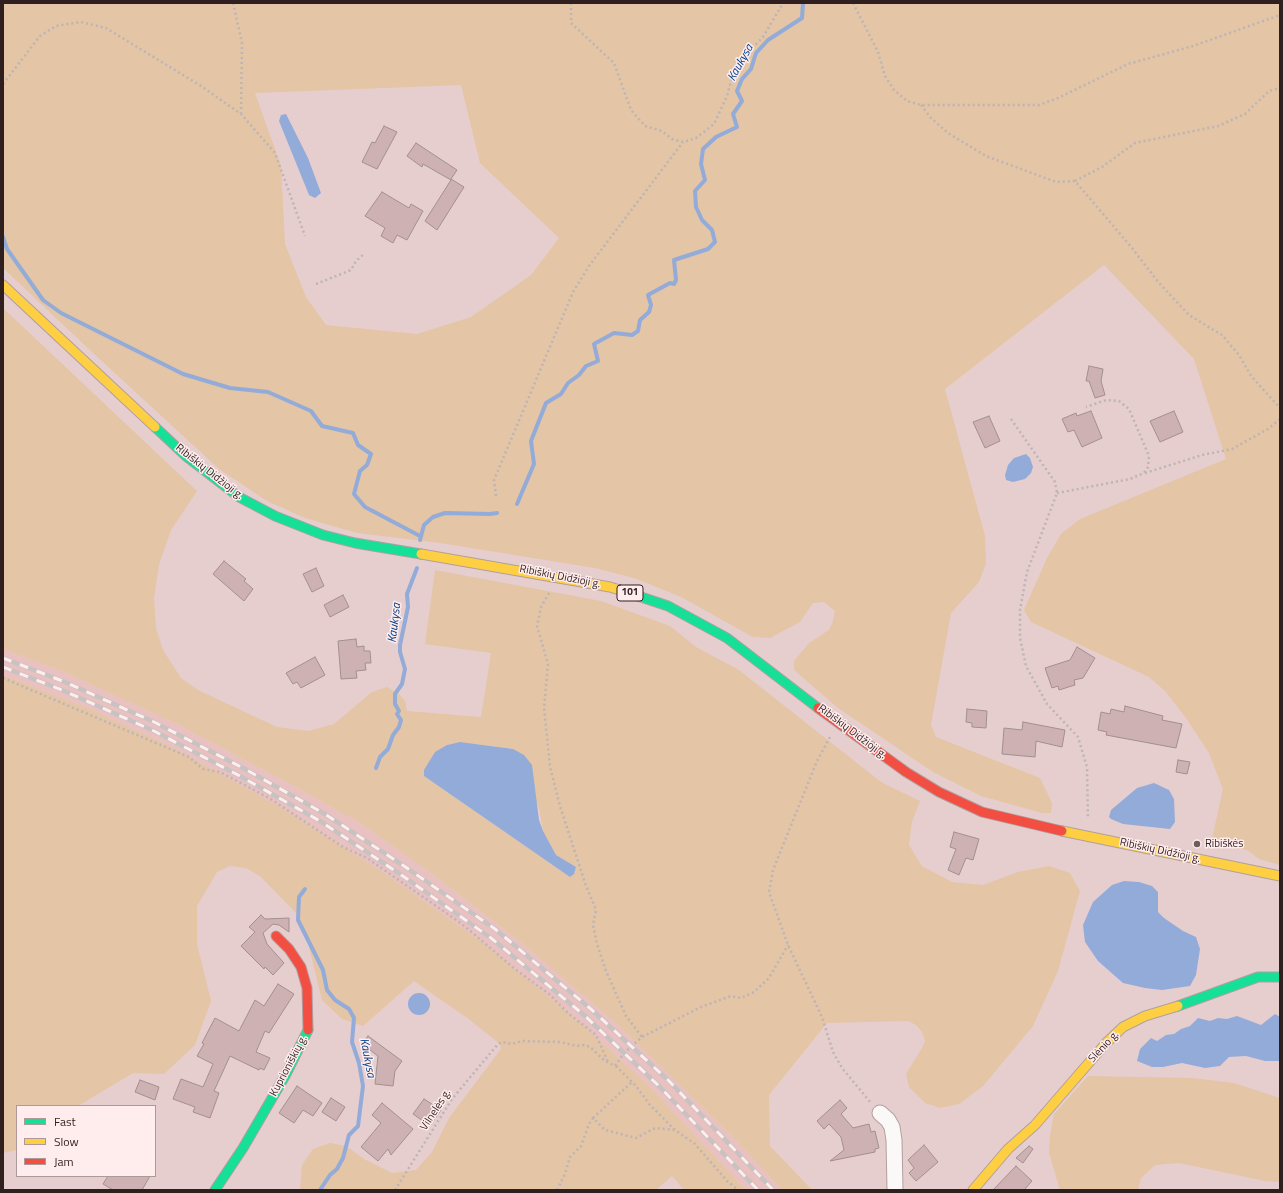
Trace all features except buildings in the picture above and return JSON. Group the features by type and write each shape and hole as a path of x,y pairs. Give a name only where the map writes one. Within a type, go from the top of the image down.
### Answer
{"main road":[{"name":"Ribiškių Didžioji g.","path":"3,285 187,456 218,482 256,507 292,524 342,540 396,551 555,576 610,587 668,606 699,621 727,638 838,723 906,772 939,792 962,803 998,817 1280,876"},
{"name":"Kuprioniškių g.","path":"215,1190 243,1148 281,1082 308,1029 307,988 301,967 276,936"},
{"name":"Slėnio g.","path":"973,1190 1008,1149 1035,1125 1106,1043 1123,1027 1145,1016 1201,999 1258,977 1280,977"}],"street":[{"path":"880,1113 888,1120 892,1127 894,1140 895,1190"}],"path":[{"path":"233,3 242,43 241,114"},
{"path":"571,3 571,23 614,64 631,110 644,126 662,131 672,139 683,142 696,138 714,124 727,96 735,66 763,37 783,3"},
{"path":"853,3 878,52 885,76 894,90 907,101 921,105 1039,105 1058,98 1128,64 1193,46 1280,15"},
{"path":"3,84 40,36 56,26 81,22 106,28 201,86 241,114 275,153 305,236"},
{"path":"921,105 931,118 948,133 986,156 1056,182 1075,181 1102,167 1135,143 1218,126 1245,114 1269,91 1280,88"},
{"path":"496,496 494,480 573,292 588,266 683,142"},
{"path":"1075,181 1132,248 1159,283 1189,315 1222,335 1239,355 1251,376 1280,408"},
{"path":"316,284 351,270 364,254"},
{"path":"1086,407 1106,400 1113,400 1119,401 1129,409 1149,456 1148,467 1144,473"},
{"path":"1057,493 1130,479 1144,473 1202,455 1232,449 1268,429 1280,419"},
{"path":"1011,420 1055,482 1057,493 1027,572 1020,610 1020,638 1026,666 1047,704 1078,737 1087,767 1089,817 1086,836"},
{"path":"555,576 542,607 537,626 548,664 544,708 550,767 560,806 596,910 593,925 597,944 606,971 626,1016 642,1037"},
{"path":"3,678 188,757 203,769 220,772 268,798 343,847 366,858 462,924 515,969 549,994 569,1014 596,1035 608,1062 616,1066 632,1082 650,1105 675,1130 695,1144 727,1181 738,1190"},
{"path":"838,723 817,761 773,870 769,892 788,945 822,1017 833,1052 839,1063 880,1113"},
{"path":"616,1066 624,1053 642,1037 700,1007 730,996 741,998 754,992 769,978 788,945"},
{"name":"Vilnelės g.","path":"395,1190 452,1099 498,1044 502,1042 512,1044 522,1041 569,1043 577,1046 585,1045 590,1047 604,1061 608,1062"},
{"path":"557,1190 565,1174 570,1157 581,1146 588,1124 632,1082"},
{"path":"593,1118 605,1130 636,1138 655,1128 675,1130"}],"shaded area":[{"path":"3,3 1280,3 1280,865 1259,859 1247,850 1211,843 1223,789 1209,753 1186,718 1165,691 1149,677 1031,622 1024,610 1047,558 1061,534 1080,519 1226,459 1194,359 1104,265 945,389 985,536 986,564 979,582 951,613 931,725 936,737 1040,778 1052,803 1051,813 1042,813 981,796 933,772 838,708 794,670 794,661 809,643 829,630 833,621 835,611 824,602 813,603 800,622 770,638 753,637 681,597 637,579 595,568 440,543 357,533 305,518 267,501 219,469 3,268","holes":["461,85 480,163 559,238 531,275 471,317 417,334 326,325 306,297 285,244 281,166 255,93"]},
{"path":"3,308 197,491 171,530 159,565 154,598 156,628 163,650 181,678 198,690 277,727 308,731 334,724 372,692 387,687 399,694 405,701 407,711 481,717 491,653 425,644 435,570 601,601 670,626 696,647 739,670 881,782 920,801 912,822 909,845 922,866 952,882 983,885 1018,872 1049,866 1070,873 1080,891 1058,971 1033,1026 983,1086 959,1104 940,1108 925,1103 909,1087 906,1074 925,1041 922,1032 916,1025 908,1021 827,1023 769,1095 770,1146 812,1190 782,1190 735,1139 618,1025 523,944 434,875 360,823 177,724 62,671 3,649","holes":["460,742 513,749 539,808 543,831 556,855 576,867 574,873 570,877 424,776 447,745"]},
{"path":"3,649 62,671 177,724 360,823 434,875 523,944 618,1025 735,1139 782,1190 746,1190 651,1088 581,1023 481,941 381,871 280,807 174,748 88,708 3,675"},
{"path":"3,675 88,708 174,748 280,807 381,871 481,941 581,1023 651,1088 746,1190 684,1190 672,1176 656,1190 300,1190 302,1165 313,1149 330,1143 346,1146 364,1159 392,1173 416,1170 432,1152 449,1118 501,1049 500,1044 470,1020 414,981 363,1026 342,1019 322,1000 307,939 297,914 261,877 246,868 230,866 217,872 197,906 197,944 211,1001 195,1045 164,1074 133,1073 80,1105 16,1105 16,1150 3,1153"},
{"path":"1088,1076 1193,1078 1234,1083 1280,1098 1280,1182 1265,1181 1179,1163 1155,1165 1141,1178 1138,1190 1060,1190 1049,1153 1050,1135 1054,1114"}],"water":[{"path":"286,114 308,158 321,193 315,198 309,195 279,121 281,115"},
{"path":"1026,454 1030,458 1033,467 1031,473 1025,479 1013,482 1006,480 1005,475 1008,465 1014,458"},
{"path":"460,742 513,749 524,755 532,765 539,820 543,831 556,855 576,867 574,874 570,877 424,776 424,770 435,752 447,745"},
{"path":"1154,783 1169,790 1174,799 1175,822 1170,829 1123,824 1109,817 1111,810 1137,788"},
{"path":"1124,881 1139,882 1152,886 1158,892 1158,912 1183,931 1196,937 1200,949 1196,975 1190,986 1162,990 1123,983 1098,961 1085,942 1083,925 1093,902 1112,885"},
{"path":"419,993 427,996 430,1004 427,1012 419,1015 411,1012 408,1004 411,996"},
{"path":"1275,1014 1280,1017 1279,1061 1265,1061 1246,1056 1229,1057 1220,1066 1205,1068 1182,1063 1163,1067 1152,1067 1137,1061 1140,1049 1151,1038 1157,1041 1166,1035 1174,1034 1181,1029 1190,1026 1198,1018 1210,1021 1218,1018 1227,1019 1237,1016 1261,1025"}],"waterway":[{"name":"Kaukysa","path":"517,504 534,464 531,441 546,403 561,394 568,383 579,375 586,366 598,361 594,344 614,333 632,335 638,331 640,320 649,312 651,305 648,295 670,283 674,284 676,280 674,260 708,249 715,242 712,230 702,220 696,207 695,191 705,180 701,164 703,149 716,137 737,127 733,114 742,101 737,91 742,79 751,69 756,53 768,40 802,18 803,3"},
{"path":"3,237 7,249 43,300 61,313 183,374 230,388 268,392 311,411 322,426 353,433 358,445 371,454 367,465 360,471 354,494 365,507 420,536"},
{"name":"Kaukysa","path":"420,540 424,525 433,517 445,513 497,513"},
{"name":"Kaukysa","path":"376,768 380,757 388,749 401,720 397,714 399,711 395,704 395,694 402,684 405,669 400,652 400,645 408,607 407,594 417,568"},
{"name":"Kaukysa","path":"305,889 299,897 298,920 323,970 327,990 335,1000 349,1009 354,1018 352,1042 359,1063 363,1086 358,1126 349,1135 343,1158 337,1169 330,1175 320,1190"}],"railway":[{"path":"3,658 65,682 154,722 243,768 325,814 404,866 495,929 592,1010 669,1081 773,1190"},
{"path":"3,667 62,690 154,731 238,775 320,821 400,874 491,938 584,1015 660,1087 758,1190"}],"traffic: fast":[{"path":"155,427 187,457 239,497 275,516 323,535 355,543 421,554"},
{"path":"623,591 668,606 727,638 818,708"},
{"path":"1178,1006 1258,977 1280,977"},
{"path":"215,1190 243,1148 285,1076 308,1030"}],"traffic: slow":[{"path":"3,285 155,427"},
{"path":"421,554 610,587 623,591"},
{"path":"1062,831 1280,876"},
{"path":"973,1190 1008,1149 1035,1125 1106,1043 1123,1027 1145,1016 1178,1006"}],"traffic: jam":[{"path":"818,708 906,772 939,792 982,812 1062,831"},
{"path":"276,936 289,949 301,967 307,988 308,1030"}],"place":[{"name":"Ribiškės","path":"1197,844"}]}
